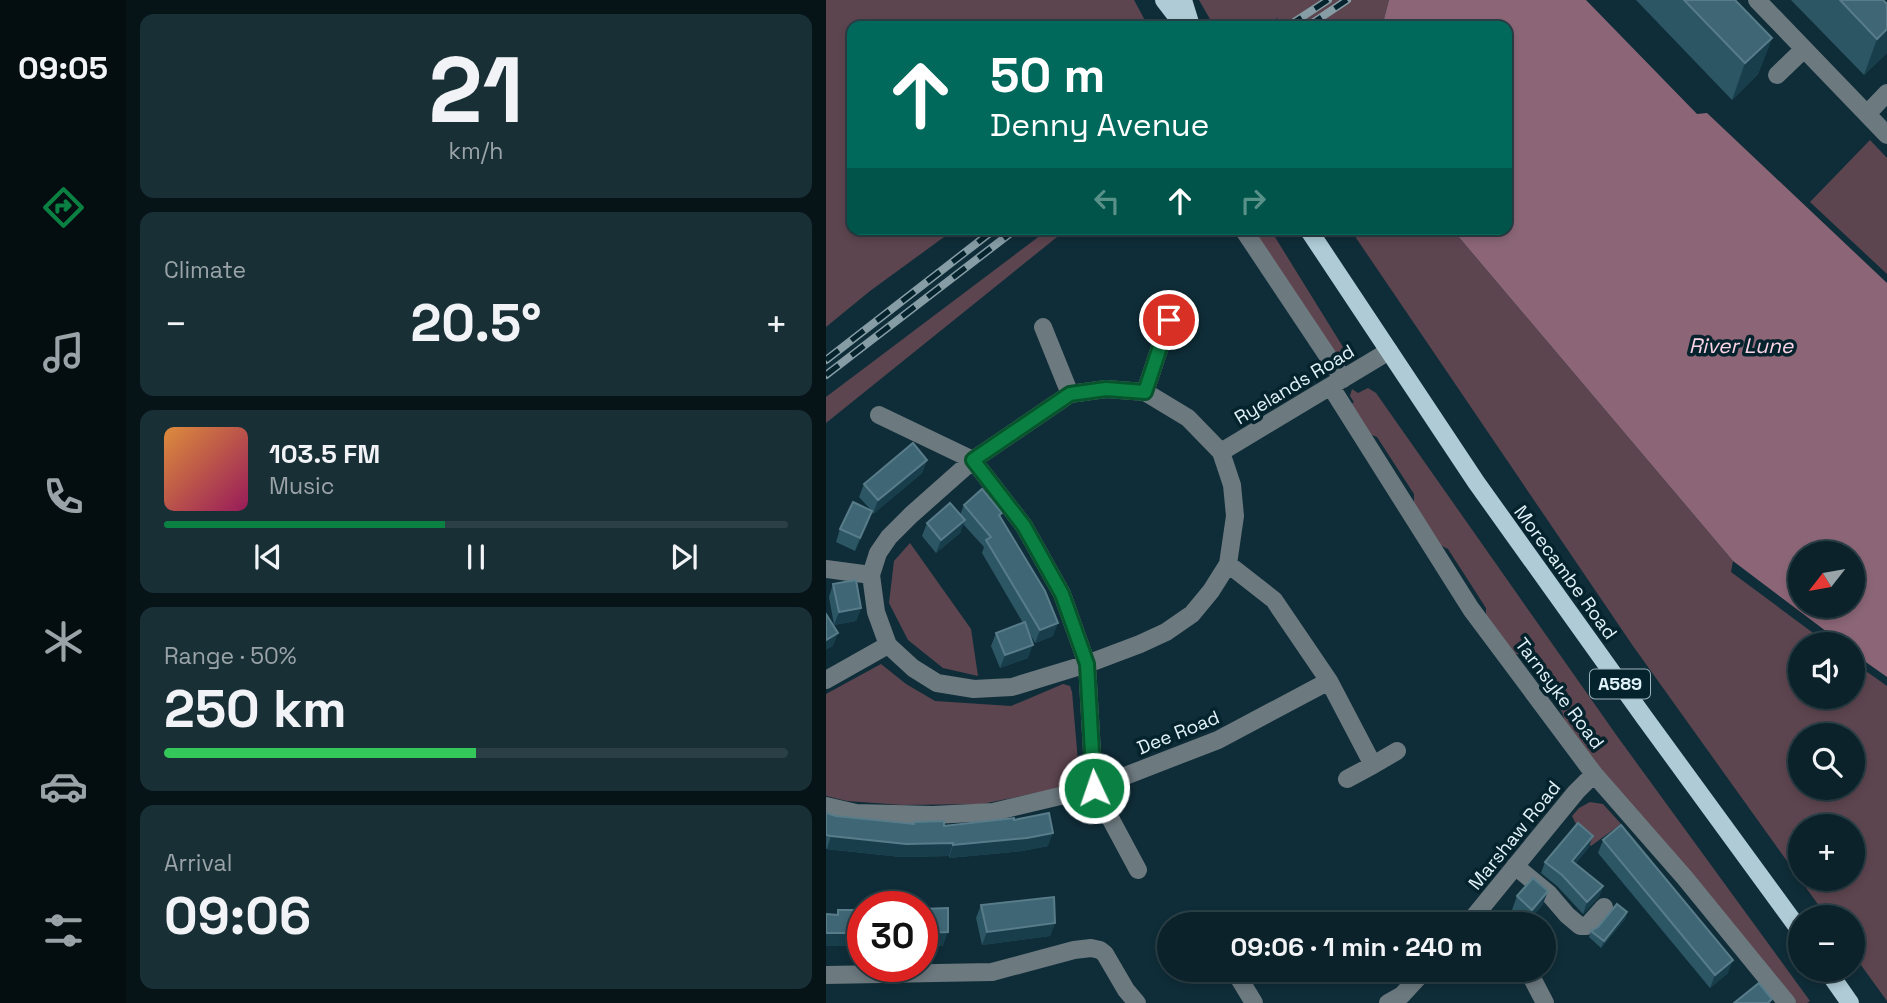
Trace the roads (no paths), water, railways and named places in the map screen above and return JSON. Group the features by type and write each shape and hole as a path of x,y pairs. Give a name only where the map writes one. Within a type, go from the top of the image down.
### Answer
{"main road":[{"path":"1164,0 1180,21"},
{"path":"1183,0 1189,21"},
{"name":"Morecambe Road","path":"1312,235 1484,494 1788,914"},
{"path":"1835,982 1850,1003"}],"street":[{"path":"1757,0 1887,135"},
{"path":"1777,75 1804,49"},
{"path":"1867,114 1887,93"},
{"name":"Tarnsyke Road","path":"1248,235 1471,609 1594,774 1685,877 1787,1003"},
{"path":"1145,392 1169,320"},
{"path":"1043,327 1070,394"},
{"name":"Ryelands Road","path":"1221,452 1389,351"},
{"path":"1106,389 1145,392 1188,418 1221,452 1231,485 1235,516 1228,564 1211,592 1192,614 1166,632 1087,664 1012,687 974,690 937,684 913,668 888,645 876,612 871,575 878,552 911,514 973,460 1070,394 1106,389"},
{"path":"879,415 973,460 1024,526 1037,548 1062,594 1087,664 1094,788 1138,870"},
{"path":"1228,564 1274,600 1329,681 1373,765"},
{"path":"826,569 871,575"},
{"path":"826,680 888,645"},
{"name":"Dee Road","path":"826,806 856,813 933,815 993,812 1094,788 1218,740 1329,681"},
{"path":"1347,779 1397,751"},
{"name":"Marshaw Road","path":"1479,912 1576,792 1594,774"},
{"path":"1515,866 1549,894 1580,926 1587,926 1604,907"},
{"path":"826,975 992,972 1091,948 1105,954 1126,999"},
{"path":"1241,982 1254,1003"},
{"path":"1388,1003 1402,995 1414,982"},
{"path":"1534,982 1545,1003"}],"water":[{"name":"River Lune","path":"1389,0 1586,0 1697,114 1707,113 1887,283 1887,677 1865,661 1865,632 1827,632 1809,618 1866,618 1866,541 1788,541 1788,602 1733,561 1457,235 1512,235 1512,21 1384,21"}],"railway":[{"path":"1296,21 1328,0"},
{"path":"1316,21 1347,0"},
{"path":"826,360 987,235"},
{"path":"826,375 1008,235"}]}
